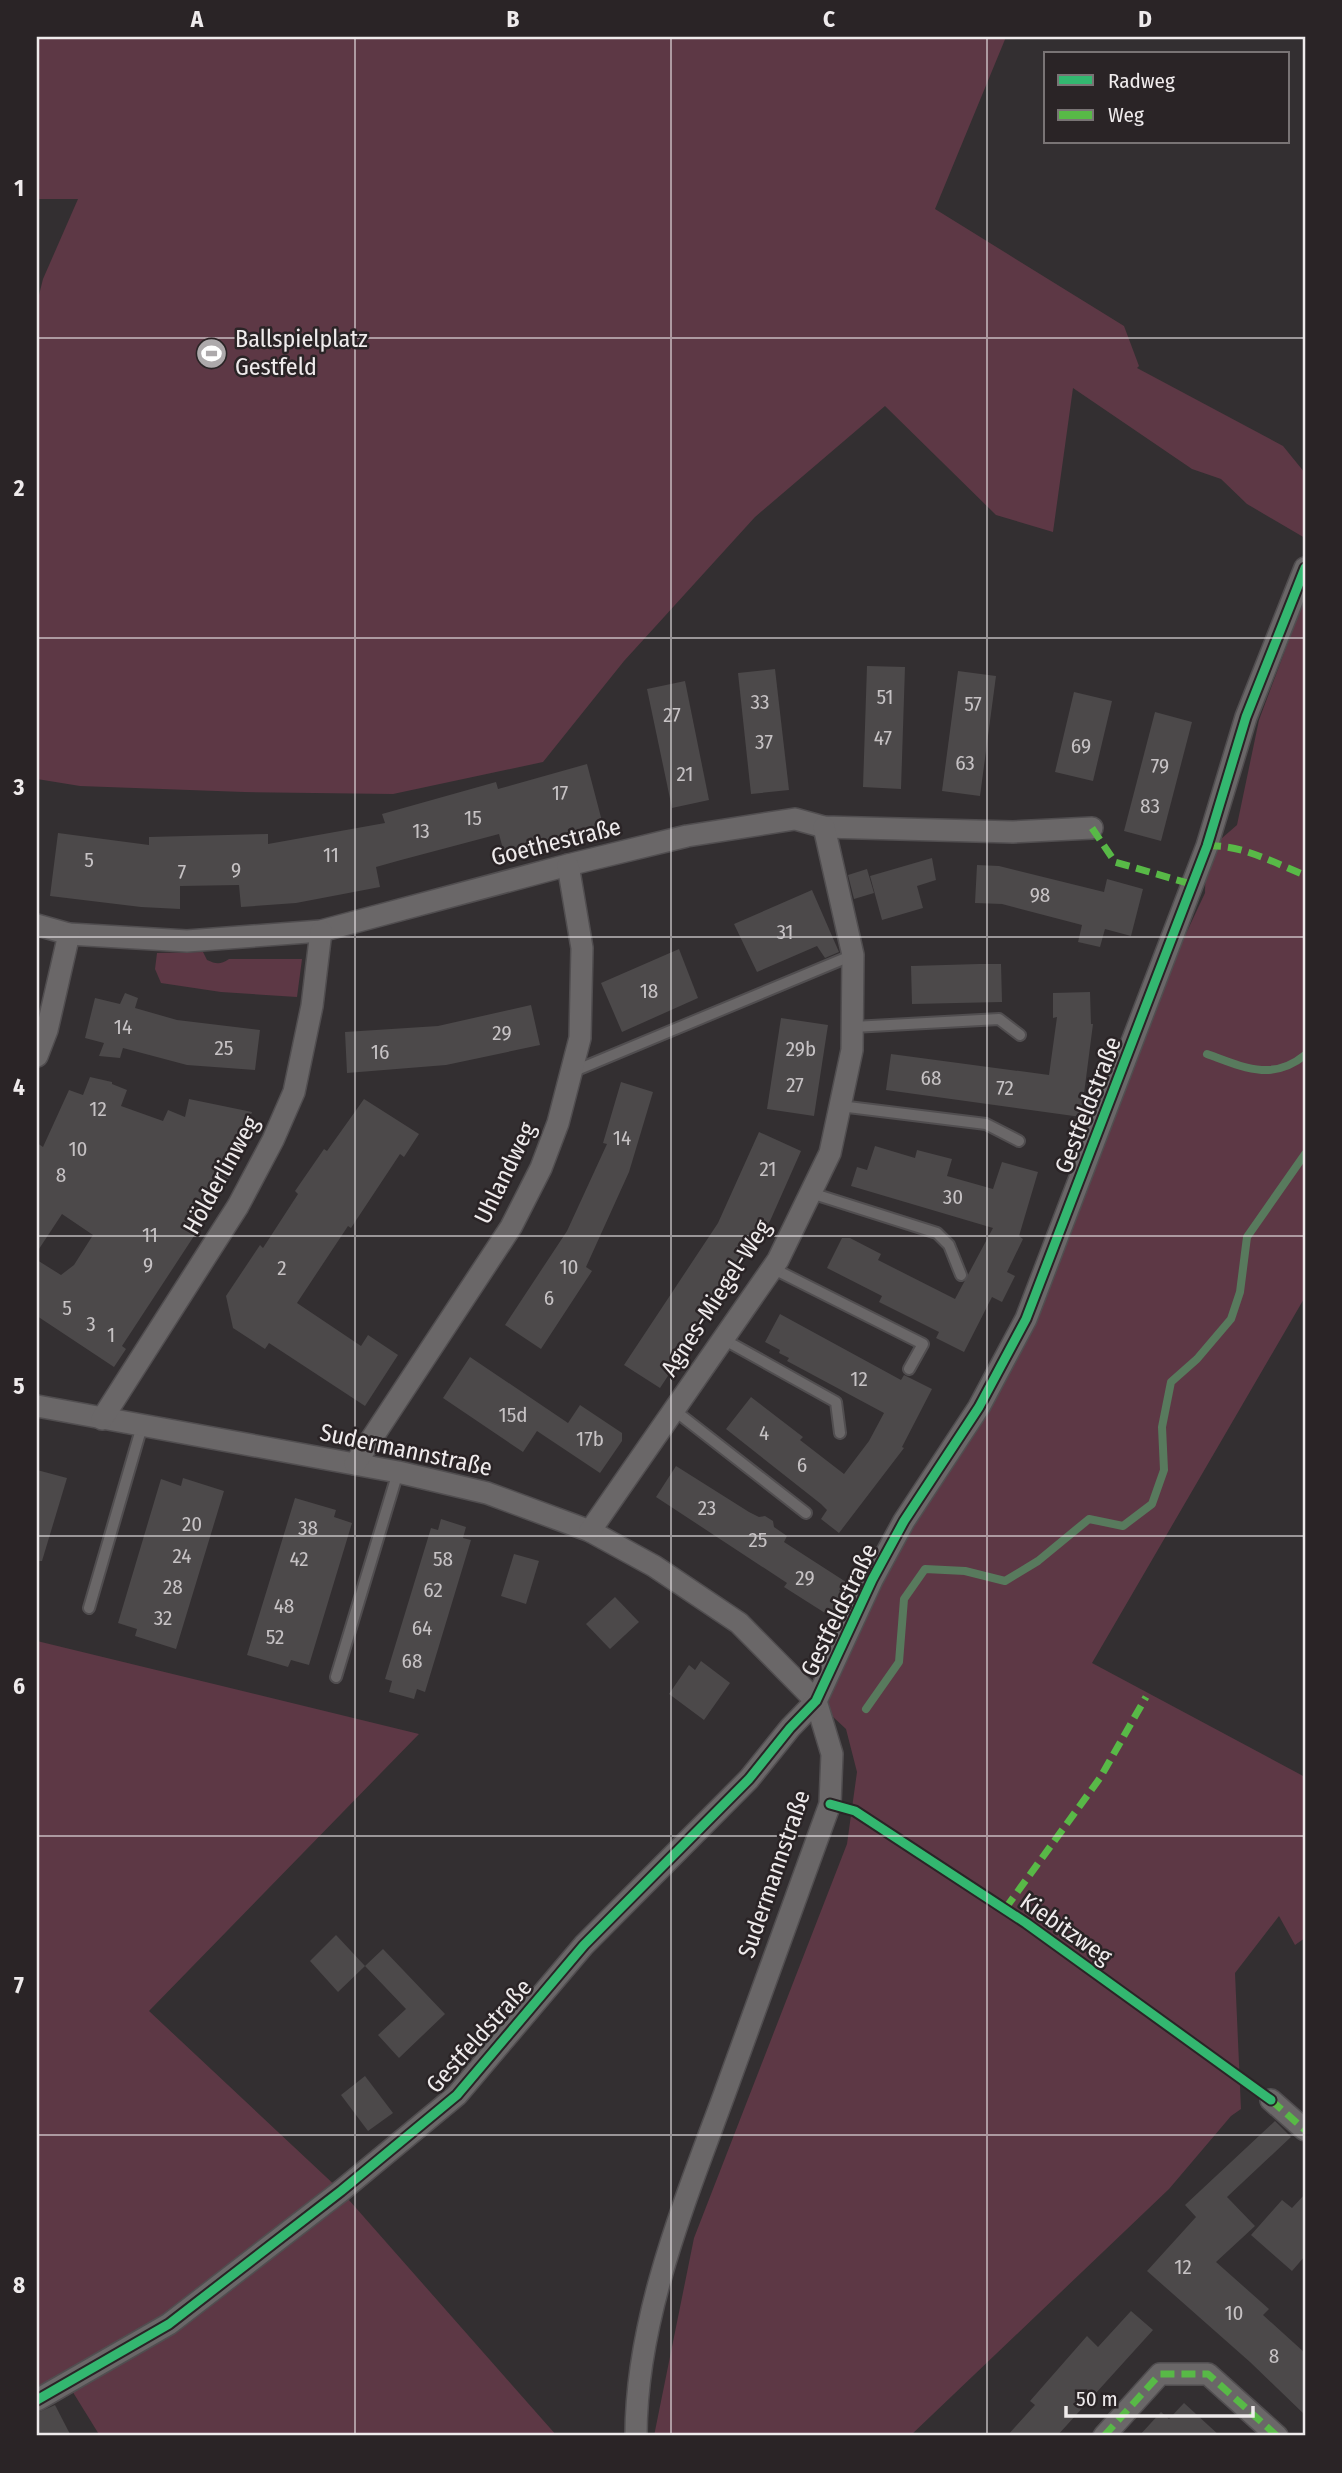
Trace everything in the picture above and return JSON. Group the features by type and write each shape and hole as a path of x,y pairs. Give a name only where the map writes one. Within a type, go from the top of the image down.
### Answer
{"street":[{"name":"Gestfeldstraße","path":"37,2400 169,2324 341,2191 457,2095 584,1945 749,1779 790,1728 816,1701 872,1580 904,1521 979,1407 1026,1319 1206,846 1246,717 1305,568"},
{"name":"Goethestraße","path":"37,925 69,934 187,941 321,931 687,836 796,819 824,827 1013,832 1092,828"},
{"name":"Agnes-Miegel-Weg","path":"590,1531 772,1268 830,1153 852,1050 853,955 824,827"},
{"name":"Uhlandweg","path":"355,1464 511,1227 541,1168 572,1072 580,1038 582,948 568,865"},
{"name":"Hölderlinweg","path":"102,1419 238,1206 274,1140 294,1092 312,1006 321,931"},
{"path":"37,1056 47,1030 69,934"},
{"name":"Sudermannstraße","path":"37,1406 398,1472 487,1493 590,1531 654,1566 739,1623 816,1701 832,1754 830,1804 683,2206 653,2308 636,2402 635,2436"},
{"path":"1270,2101 1305,2130"},
{"path":"1104,2436 1160,2374 1208,2374 1277,2436"}],"lane":[{"path":"572,1072 853,955"},
{"path":"852,1027 999,1019 1020,1035"},
{"path":"840,1106 979,1123 995,1127 1019,1141"},
{"path":"811,1193 937,1233 949,1245 961,1275"},
{"path":"772,1268 923,1344 909,1370"},
{"path":"723,1339 836,1402 840,1433"},
{"path":"674,1410 806,1513"},
{"path":"89,1608 142,1426"},
{"path":"336,1677 398,1472"}],"shaded area":[{"path":"37,37 1006,37 935,209 1124,326 1139,366 1137,368 1283,446 1305,473 1305,538 1247,504 1221,479 1192,469 1073,388 1053,532 996,515 885,406 755,517 624,661 543,762 393,794 80,786 37,779 37,303 43,279 78,199 37,199"},
{"path":"1305,597 1305,1297 1092,1663 1305,1777 1305,1938 1295,1945 1279,1916 1235,1973 1241,2109 1231,2116 1169,2189 910,2436 654,2436 694,2238 847,1844 857,1772 846,1729 816,1701 979,1407 1126,1062 1205,893 1206,852 1237,825 1259,720"},
{"path":"203,952 207,960 218,963 229,959 302,959 297,997 221,992 161,983 155,969 157,953"},
{"path":"37,1641 419,1734 149,2011 341,2191 557,2436 100,2436 66,2381 37,2400"}],"building":[{"path":"867,666 905,667 901,789 863,787"},
{"path":"775,669 789,790 751,794 738,673"},
{"path":"958,671 996,676 980,796 942,791"},
{"path":"685,681 709,800 672,808 647,689"},
{"path":"1074,692 1112,701 1093,781 1055,772"},
{"path":"1155,712 1192,722 1161,841 1124,831"},
{"path":"587,764 603,825 504,853 499,834 401,860 376,867 380,887 296,903 241,907 239,885 180,886 180,909 50,896 58,833 149,845 149,837 268,834 268,844 385,823 382,814 496,782 498,789"},
{"path":"932,858 936,880 917,886 923,908 882,920 870,876"},
{"path":"977,865 999,866 1104,892 1107,879 1143,889 1131,936 1105,929 1100,947 1078,942 1082,925 1002,904 975,903"},
{"path":"867,869 874,893 854,899 848,875"},
{"path":"812,890 839,952 825,958 817,946 757,972 734,924"},
{"path":"679,949 698,998 622,1032 601,983"},
{"path":"1001,964 1002,1002 912,1004 911,966"},
{"path":"1090,992 1093,1024 1081,1117 886,1090 891,1054 1049,1075 1057,1017 1053,1018 1053,993"},
{"path":"125,993 138,998 135,1008 177,1020 260,1030 255,1070 187,1065 123,1048 120,1058 99,1056 104,1043 85,1038 95,998 120,1004"},
{"path":"531,1005 540,1045 446,1065 347,1073 345,1032 438,1026"},
{"path":"781,1018 828,1025 814,1116 767,1109"},
{"path":"90,1077 112,1082 127,1090 121,1106 163,1121 168,1110 185,1117 189,1099 252,1112 232,1172 211,1210 122,1346 126,1349 114,1367 37,1316 37,1260 61,1275 74,1265 93,1235 62,1214 37,1252 37,1143 43,1147 69,1090 83,1095"},
{"path":"621,1082 653,1092 629,1172 586,1267 592,1271 541,1349 505,1325 567,1231 607,1144 603,1143"},
{"path":"364,1099 419,1134 404,1157 400,1154 351,1228 348,1226 297,1303 361,1346 368,1335 398,1355 365,1406 269,1343 265,1349 233,1328 226,1296 260,1245 263,1248 298,1194 295,1191 324,1149 327,1151"},
{"path":"759,1132 801,1151 770,1221 660,1388 624,1365 718,1223"},
{"path":"875,1146 915,1158 917,1150 952,1159 947,1176 993,1189 1002,1162 1038,1172 1019,1236 1023,1239 1007,1272 1015,1276 1002,1302 992,1297 964,1352 936,1338 939,1332 879,1302 882,1296 827,1268 842,1238 850,1238 881,1254 878,1260 955,1299 993,1228 851,1186 857,1167 867,1170"},
{"path":"780,1314 901,1380 904,1375 932,1389 902,1447 904,1448 839,1533 821,1519 827,1510 821,1504 726,1429 751,1397 803,1437 800,1440 844,1474 869,1441 884,1413 787,1361 789,1358 779,1353 780,1350 765,1342"},
{"path":"470,1357 568,1423 580,1405 622,1433 622,1441 600,1473 537,1431 523,1452 443,1398"},
{"path":"676,1466 749,1512 773,1521 774,1527 787,1536 784,1542 846,1582 839,1591 849,1597 836,1616 827,1610 825,1613 784,1587 787,1583 656,1497"},
{"path":"37,1470 67,1478 42,1561 37,1561"},
{"path":"183,1478 224,1491 176,1649 135,1636 137,1629 118,1623 161,1479 181,1486"},
{"path":"295,1498 336,1510 334,1517 352,1523 309,1665 291,1660 288,1667 247,1655"},
{"path":"441,1519 466,1527 463,1538 471,1540 425,1692 417,1689 414,1699 389,1692 392,1681 385,1679 431,1528 438,1530"},
{"path":"514,1554 539,1561 526,1604 501,1596"},
{"path":"615,1597 639,1622 610,1649 586,1624"},
{"path":"701,1661 730,1683 704,1720 669,1694 689,1665 695,1670"},
{"path":"336,1935 365,1966 338,1992 310,1961"},
{"path":"383,1949 445,2014 399,2058 378,2035 406,2009 365,1966"},
{"path":"365,2076 393,2113 368,2131 341,2095"},
{"path":"1275,2121 1291,2137 1227,2197 1255,2226 1216,2262 1269,2309 1263,2315 1305,2353 1305,2415 1250,2362 1147,2271 1196,2217 1185,2205"},
{"path":"1305,2194 1305,2256 1292,2271 1251,2235 1282,2200 1292,2208"},
{"path":"1131,2311 1153,2330 1057,2436 1007,2436 1035,2405 1030,2401 1087,2336 1098,2347"},
{"path":"1184,2403 1220,2436 1139,2436 1161,2412 1169,2419"},
{"path":"55,2405 71,2436 37,2436 37,2413"}],"waterway":[{"path":"1207,1054 1257,1070 1281,1068 1305,1055"},
{"path":"866,1709 899,1662 904,1599 925,1569 965,1571 1005,1581 1038,1561 1089,1519 1123,1526 1152,1504 1164,1470 1162,1427 1171,1382 1197,1359 1231,1319 1240,1292 1247,1237 1305,1154"}],"marked path":[{"path":"1092,828 1115,862 1191,884"},
{"path":"1207,846 1245,851 1305,875"},
{"path":"1005,1909 1100,1778 1146,1697"},
{"path":"1271,2100 1305,2130"},
{"path":"1104,2436 1160,2374 1208,2374 1277,2436"}],"cycle path":[{"path":"37,2400 169,2324 341,2191 457,2095 584,1945 749,1779 790,1728 816,1701 872,1580 904,1521 979,1407 1026,1319 1207,846 1246,717 1305,568"},
{"name":"Kiebitzweg","path":"830,1804 855,1811 1026,1923 1271,2100"}],"place":[{"name":"Ballspielplatz Gestfeld","path":"212,353"}]}
